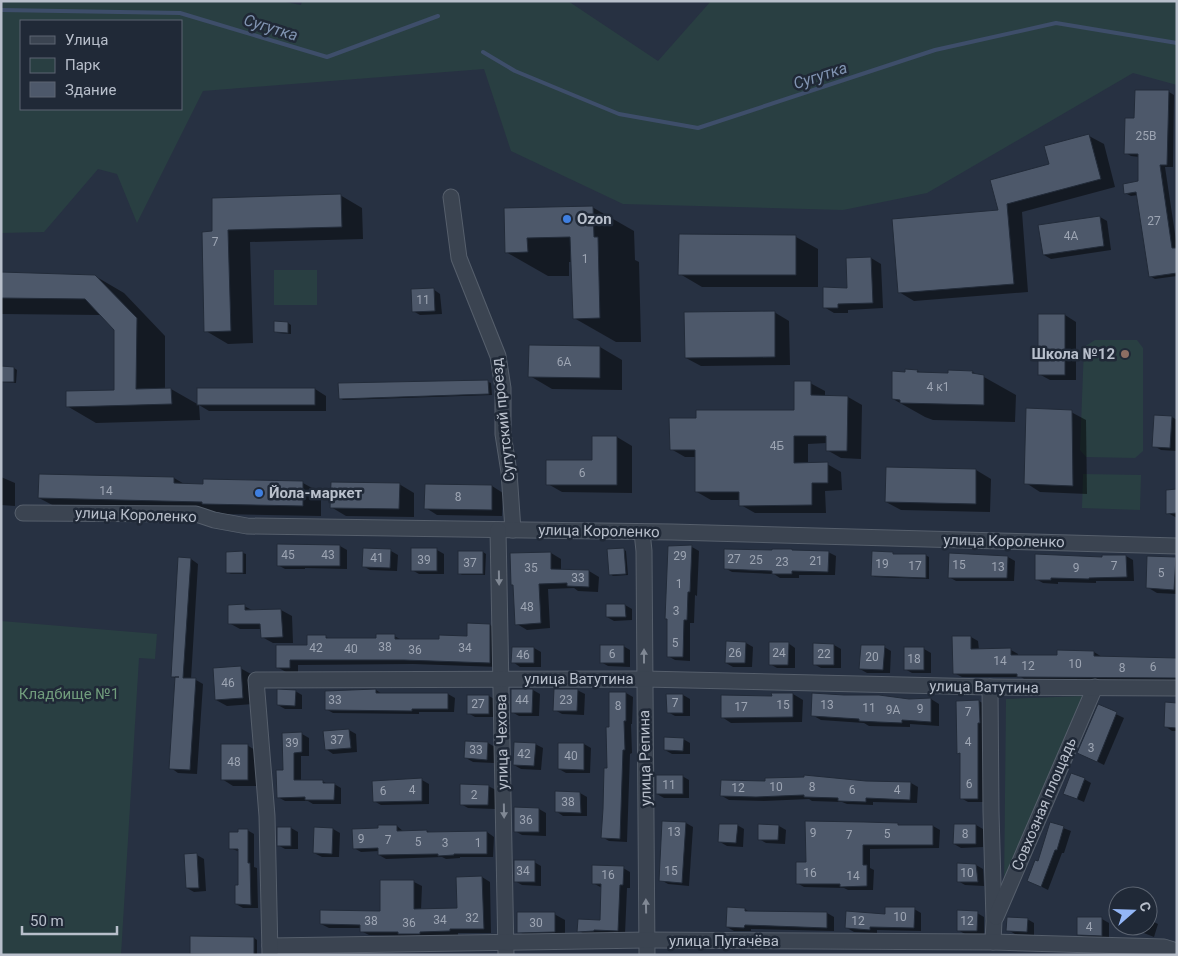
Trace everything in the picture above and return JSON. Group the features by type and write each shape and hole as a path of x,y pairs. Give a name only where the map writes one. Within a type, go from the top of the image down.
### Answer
{"street":[{"name":"Сугутский проезд","path":"450,197 459,258 501,368 503,434 509,472 506,530"},
{"name":"улица Короленко","path":"23,513 196,514 214,520 247,526 642,532 1177,546"},
{"name":"улица Чехова","path":"506,530 501,679 506,949"},
{"name":"улица Репина","path":"642,532 644,551 647,948"},
{"name":"улица Ватутина","path":"270,950 267,816 256,680 644,679 990,687 1177,688"},
{"name":"Совхозная площадь","path":"990,687 993,942"},
{"name":"Совхозная площадь","path":"994,921 1095,687"},
{"name":"улица Пугачёва","path":"270,950 647,948 993,942 1164,947 1177,951"}],"green space":[{"path":"1,1 281,1 301,5 302,1 568,1 658,61 711,1 1177,1 1177,85 1133,73 927,193 843,210 623,204 511,151 484,69 203,91 137,223 117,174 98,169 44,232 1,233"},
{"path":"274,270 317,270 317,305 274,305"},
{"path":"1095,340 1137,340 1143,348 1143,451 1135,458 1086,457 1080,450 1084,347"},
{"path":"1083,474 1141,475 1140,510 1082,508"},
{"name":"Кладбище №1","path":"1,621 157,634 155,659 139,658 121,955 1,955"},
{"path":"1083,696 1004,891 1006,699"}],"building":[{"path":"1135,90 1169,90 1167,165 1160,165 1172,248 1177,248 1177,273 1149,277 1136,192 1124,194 1123,184 1138,181 1138,154 1124,154 1125,118 1134,118"},
{"path":"1089,134 1101,179 1007,204 1014,284 898,293 892,219 998,210 990,180 1049,164 1044,146"},
{"path":"341,194 342,227 228,230 231,331 204,332 202,232 212,231 212,198"},
{"path":"593,206 594,237 598,237 600,318 573,319 570,237 527,238 528,252 505,253 504,208"},
{"path":"1100,216 1104,246 1043,255 1038,225"},
{"path":"679,234 796,235 796,275 678,275"},
{"path":"871,257 873,303 838,304 838,308 823,308 823,287 847,288 846,258"},
{"path":"1,272 95,275 137,318 136,389 171,388 172,404 66,407 66,391 114,390 114,330 85,299 1,298"},
{"path":"434,288 435,311 412,312 411,289"},
{"path":"775,311 775,357 685,358 684,312"},
{"path":"1038,314 1065,314 1065,375 1038,375"},
{"path":"274,321 288,322 288,333 274,332"},
{"path":"529,345 600,346 600,378 528,377"},
{"path":"1,366 14,367 14,382 1,382"},
{"path":"905,369 918,370 917,372 948,373 948,370 973,371 972,373 984,375 984,405 900,403 900,400 892,399 892,371 905,372"},
{"path":"488,380 489,394 339,399 338,383"},
{"path":"794,381 811,381 811,395 848,396 847,451 826,451 826,436 794,436 794,463 828,462 828,483 812,483 812,505 739,506 739,492 695,492 695,450 670,450 669,418 696,418 696,410 794,410"},
{"path":"197,388 315,388 315,405 197,405"},
{"path":"1026,408 1072,410 1073,486 1024,484"},
{"path":"1154,415 1172,416 1170,448 1152,447"},
{"path":"592,436 617,436 617,485 546,485 546,460 592,460"},
{"path":"886,467 976,469 976,504 885,502"},
{"path":"39,474 174,477 174,483 203,484 203,479 303,481 303,506 38,498"},
{"path":"331,482 400,483 399,509 330,508"},
{"path":"425,484 492,485 492,510 424,509"},
{"path":"1177,489 1177,513 1166,514 1166,490"},
{"path":"277,544 340,545 340,566 277,566"},
{"path":"692,545 690,592 688,592 687,620 684,620 683,657 667,657 667,619 665,619 668,546"},
{"path":"363,548 391,549 390,568 362,567"},
{"path":"411,548 437,548 437,571 411,571"},
{"path":"624,548 626,574 609,575 607,549"},
{"path":"724,549 829,551 828,572 792,571 792,574 772,574 772,571 724,569"},
{"path":"243,551 243,573 226,573 226,552"},
{"path":"458,551 483,551 483,574 458,574"},
{"path":"872,551 893,552 893,554 926,554 926,578 871,576"},
{"path":"551,552 551,569 589,570 589,587 567,586 567,583 539,584 541,623 515,625 510,553"},
{"path":"949,553 1008,556 1007,578 948,578"},
{"path":"1035,554 1102,557 1102,555 1126,555 1127,577 1035,580"},
{"path":"1147,556 1176,557 1174,590 1146,588"},
{"path":"178,557 191,558 183,678 196,678 190,770 169,769 175,677 171,677"},
{"path":"245,604 245,610 281,609 283,637 261,638 260,624 228,624 228,605"},
{"path":"606,604 625,604 626,617 606,617"},
{"path":"467,623 490,624 490,663 404,660 290,660 290,668 276,668 276,645 307,645 307,635 326,635 326,638 376,638 376,634 395,634 395,639 439,639 439,635 467,636"},
{"path":"952,636 971,636 971,649 1011,648 1011,655 1057,655 1057,650 1094,651 1094,656 1177,658 1177,678 1017,677 1017,674 953,674"},
{"path":"726,641 746,642 745,663 725,663"},
{"path":"769,642 789,642 788,665 769,665"},
{"path":"813,643 834,644 834,665 813,665"},
{"path":"600,645 624,645 624,663 600,663"},
{"path":"861,645 885,645 883,670 859,669"},
{"path":"512,647 534,647 534,663 511,663"},
{"path":"904,647 924,647 924,670 904,670"},
{"path":"241,666 243,698 215,700 213,668"},
{"path":"277,689 296,690 295,706 277,705"},
{"path":"376,689 376,693 448,693 448,709 412,709 412,711 325,710 325,691"},
{"path":"511,689 533,689 532,713 511,713"},
{"path":"554,689 578,689 577,711 553,711"},
{"path":"609,692 626,692 620,839 601,838 604,768 607,768 606,727 609,727"},
{"path":"771,693 793,693 793,717 721,718 721,695 772,696"},
{"path":"812,693 879,695 909,699 931,698 931,722 902,720 902,723 878,722 811,716"},
{"path":"666,694 683,694 683,713 667,713"},
{"path":"467,695 489,695 489,714 467,714"},
{"path":"979,700 978,799 960,799 960,753 957,754 956,701"},
{"path":"1165,702 1177,703 1177,728 1164,727"},
{"path":"1098,704 1117,712 1097,762 1077,753"},
{"path":"349,729 351,748 325,750 323,731"},
{"path":"302,732 302,752 294,753 294,780 323,780 323,783 335,783 334,800 305,800 305,797 277,798 276,770 283,770 282,733"},
{"path":"664,737 684,738 683,751 664,750"},
{"path":"465,741 488,742 487,760 464,758"},
{"path":"514,742 536,743 534,766 513,765"},
{"path":"558,743 584,743 584,770 558,769"},
{"path":"221,744 248,744 248,780 221,780"},
{"path":"1071,773 1085,778 1077,799 1063,794"},
{"path":"656,775 683,775 683,794 656,794"},
{"path":"804,775 866,781 911,782 910,800 866,798 866,802 838,801 838,798 804,797 804,795 720,796 721,780 765,781 765,778 804,777"},
{"path":"422,778 422,801 373,802 372,781"},
{"path":"460,784 489,785 488,805 460,805"},
{"path":"555,791 580,792 581,813 555,812"},
{"path":"514,807 539,808 539,832 514,832"},
{"path":"662,821 686,822 682,883 659,881"},
{"path":"805,821 933,825 933,845 863,845 863,865 867,865 867,886 840,887 840,884 796,884 796,862 806,862"},
{"path":"1050,822 1064,826 1057,850 1055,850 1041,887 1027,881 1035,860 1038,861"},
{"path":"719,824 738,824 736,843 718,842"},
{"path":"758,824 779,825 778,840 758,840"},
{"path":"954,824 976,824 976,844 953,844"},
{"path":"378,825 397,825 397,831 487,831 487,854 438,856 438,854 378,855 378,848 353,849 352,829 378,828"},
{"path":"277,827 291,827 291,846 277,846"},
{"path":"314,827 333,828 332,854 313,853"},
{"path":"238,829 248,829 251,905 235,904 235,885 238,885 238,849 229,849 229,832 238,832"},
{"path":"197,853 199,888 186,888 184,854"},
{"path":"514,860 535,860 535,882 514,882"},
{"path":"957,863 976,864 978,882 957,882"},
{"path":"592,865 624,866 623,885 620,885 618,931 594,930 577,932 578,919 600,920 601,884 592,884"},
{"path":"482,876 484,929 450,929 450,931 420,932 420,934 398,934 398,932 360,932 360,925 320,924 320,910 380,911 380,880 414,880 414,909 457,908 456,877"},
{"path":"727,907 745,908 745,911 827,912 827,928 745,925 744,928 726,927"},
{"path":"885,907 915,907 914,928 870,927 870,930 845,928 846,911 885,914"},
{"path":"957,910 978,911 977,931 957,931"},
{"path":"517,912 555,912 555,932 517,933"},
{"path":"1007,917 1028,918 1027,932 1006,931"},
{"path":"1077,917 1102,917 1102,936 1077,935"},
{"path":"190,936 254,937 254,955 190,954"}],"waterway":[{"name":"Сугутка","path":"1,10 180,13 327,57 438,16"},
{"name":"Сугутка","path":"483,52 515,71 619,114 698,128 935,50 1056,23 1177,43"}],"place":[{"name":"Ozon","path":"567,219"},
{"name":"Школа №12","path":"1125,354"},
{"name":"Йола-маркет","path":"259,493"}]}
